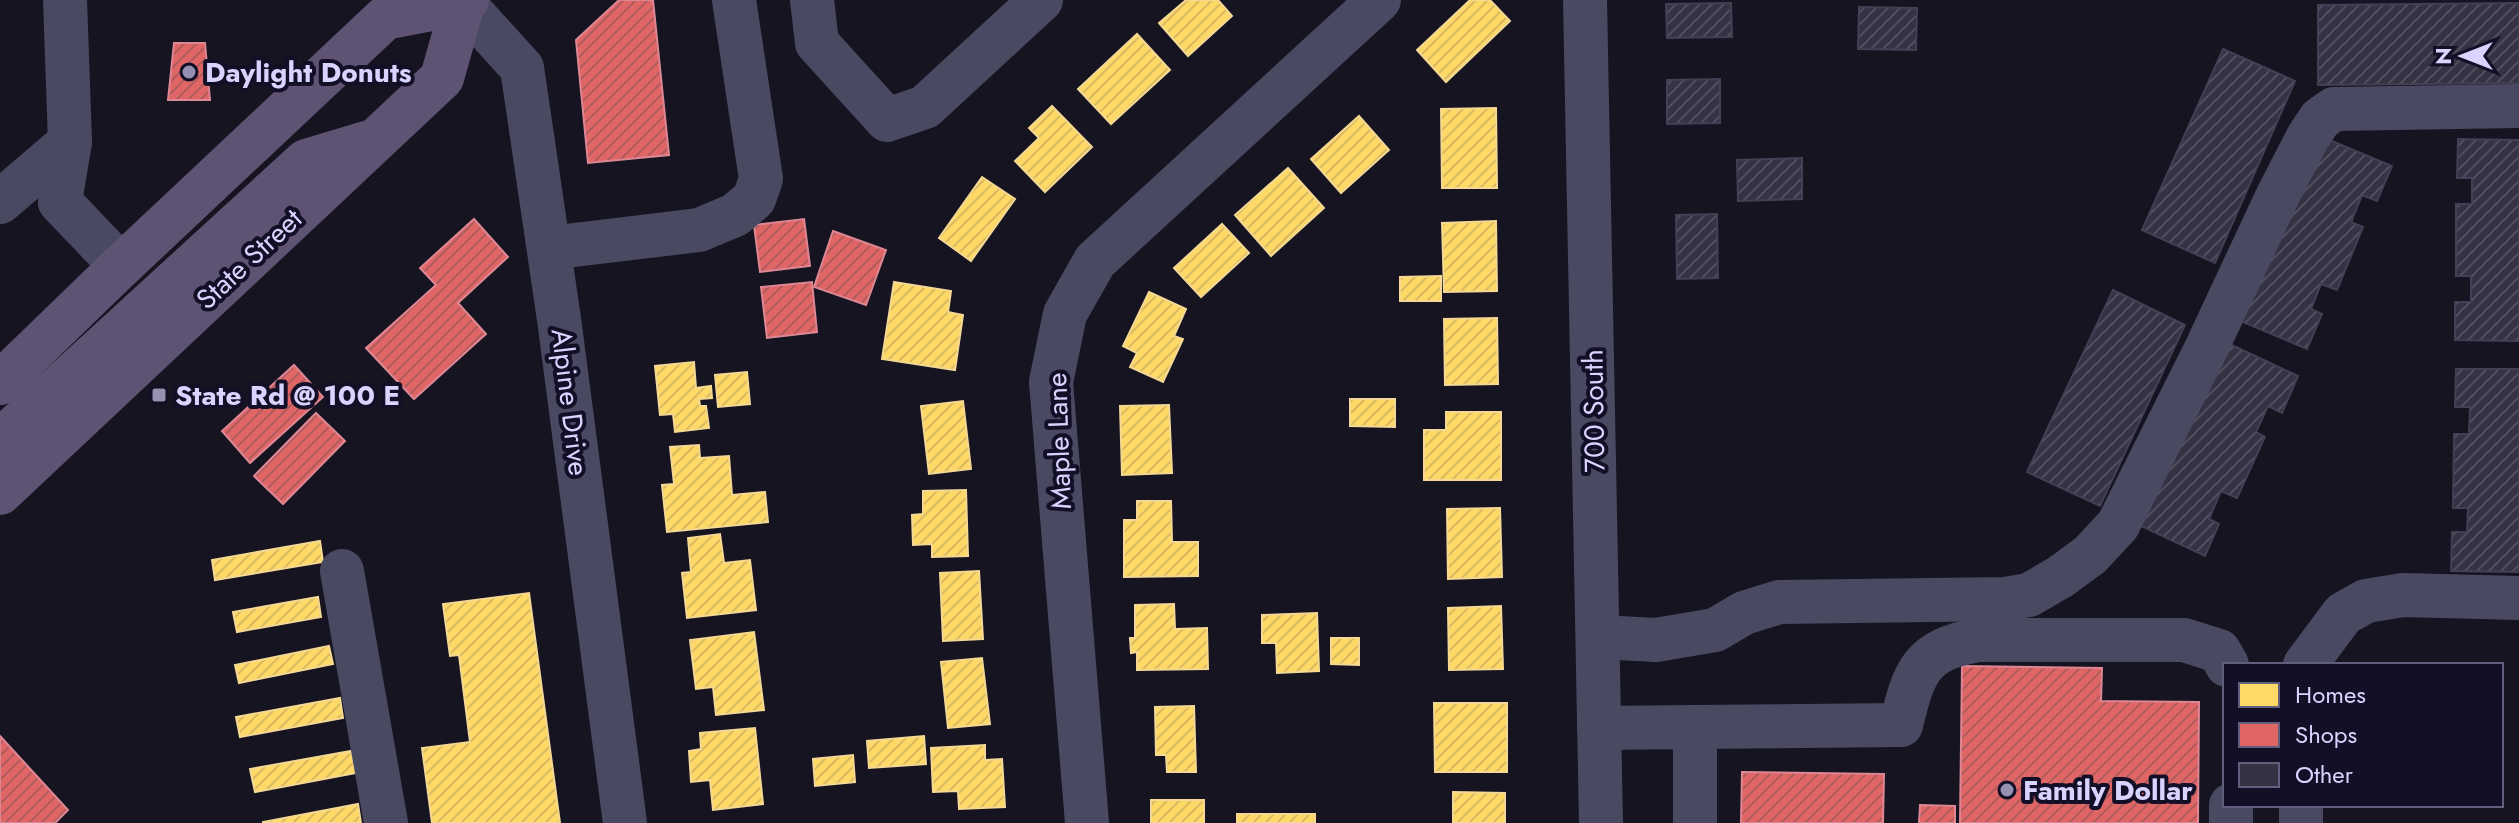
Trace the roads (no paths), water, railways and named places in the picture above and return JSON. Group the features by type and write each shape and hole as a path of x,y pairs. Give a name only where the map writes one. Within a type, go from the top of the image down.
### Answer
{"main road":[{"name":"State Street","path":"0,493 442,78 465,2"},
{"path":"0,441 19,374 121,266 385,18 465,2"},
{"path":"19,374 306,161 376,140"}],"street":[{"path":"65,0 70,142 60,202 121,266"},
{"path":"549,248 699,230 735,215 754,199 761,179 734,0"},
{"path":"812,0 817,43 887,120 925,107 1041,0"},
{"name":"Maple Lane","path":"1087,823 1051,382 1065,314 1095,261 1379,0"},
{"name":"700 South","path":"1585,0 1601,823"},
{"name":"Alpine Drive","path":"465,2 522,68 549,248 625,823"},
{"path":"1599,637 1656,640 1715,630 1744,613 1779,602 2005,599 2029,595 2090,555 2118,525 2278,195 2320,119 2334,109 2519,106"},
{"path":"0,202 70,142"},
{"path":"342,571 386,823"},
{"path":"2306,663 2343,614 2366,601 2403,595 2519,598"},
{"path":"1599,728 1901,725 1910,688 1928,659 1950,645 1978,640 2184,640 2219,651 2226,663"},
{"path":"1695,727 1695,823"}],"place":[{"name":"Daylight Donuts","path":"189,72"},
{"name":"State Rd @ 100 E","path":"159,395"},
{"name":"Family Dollar","path":"2007,790"}]}
